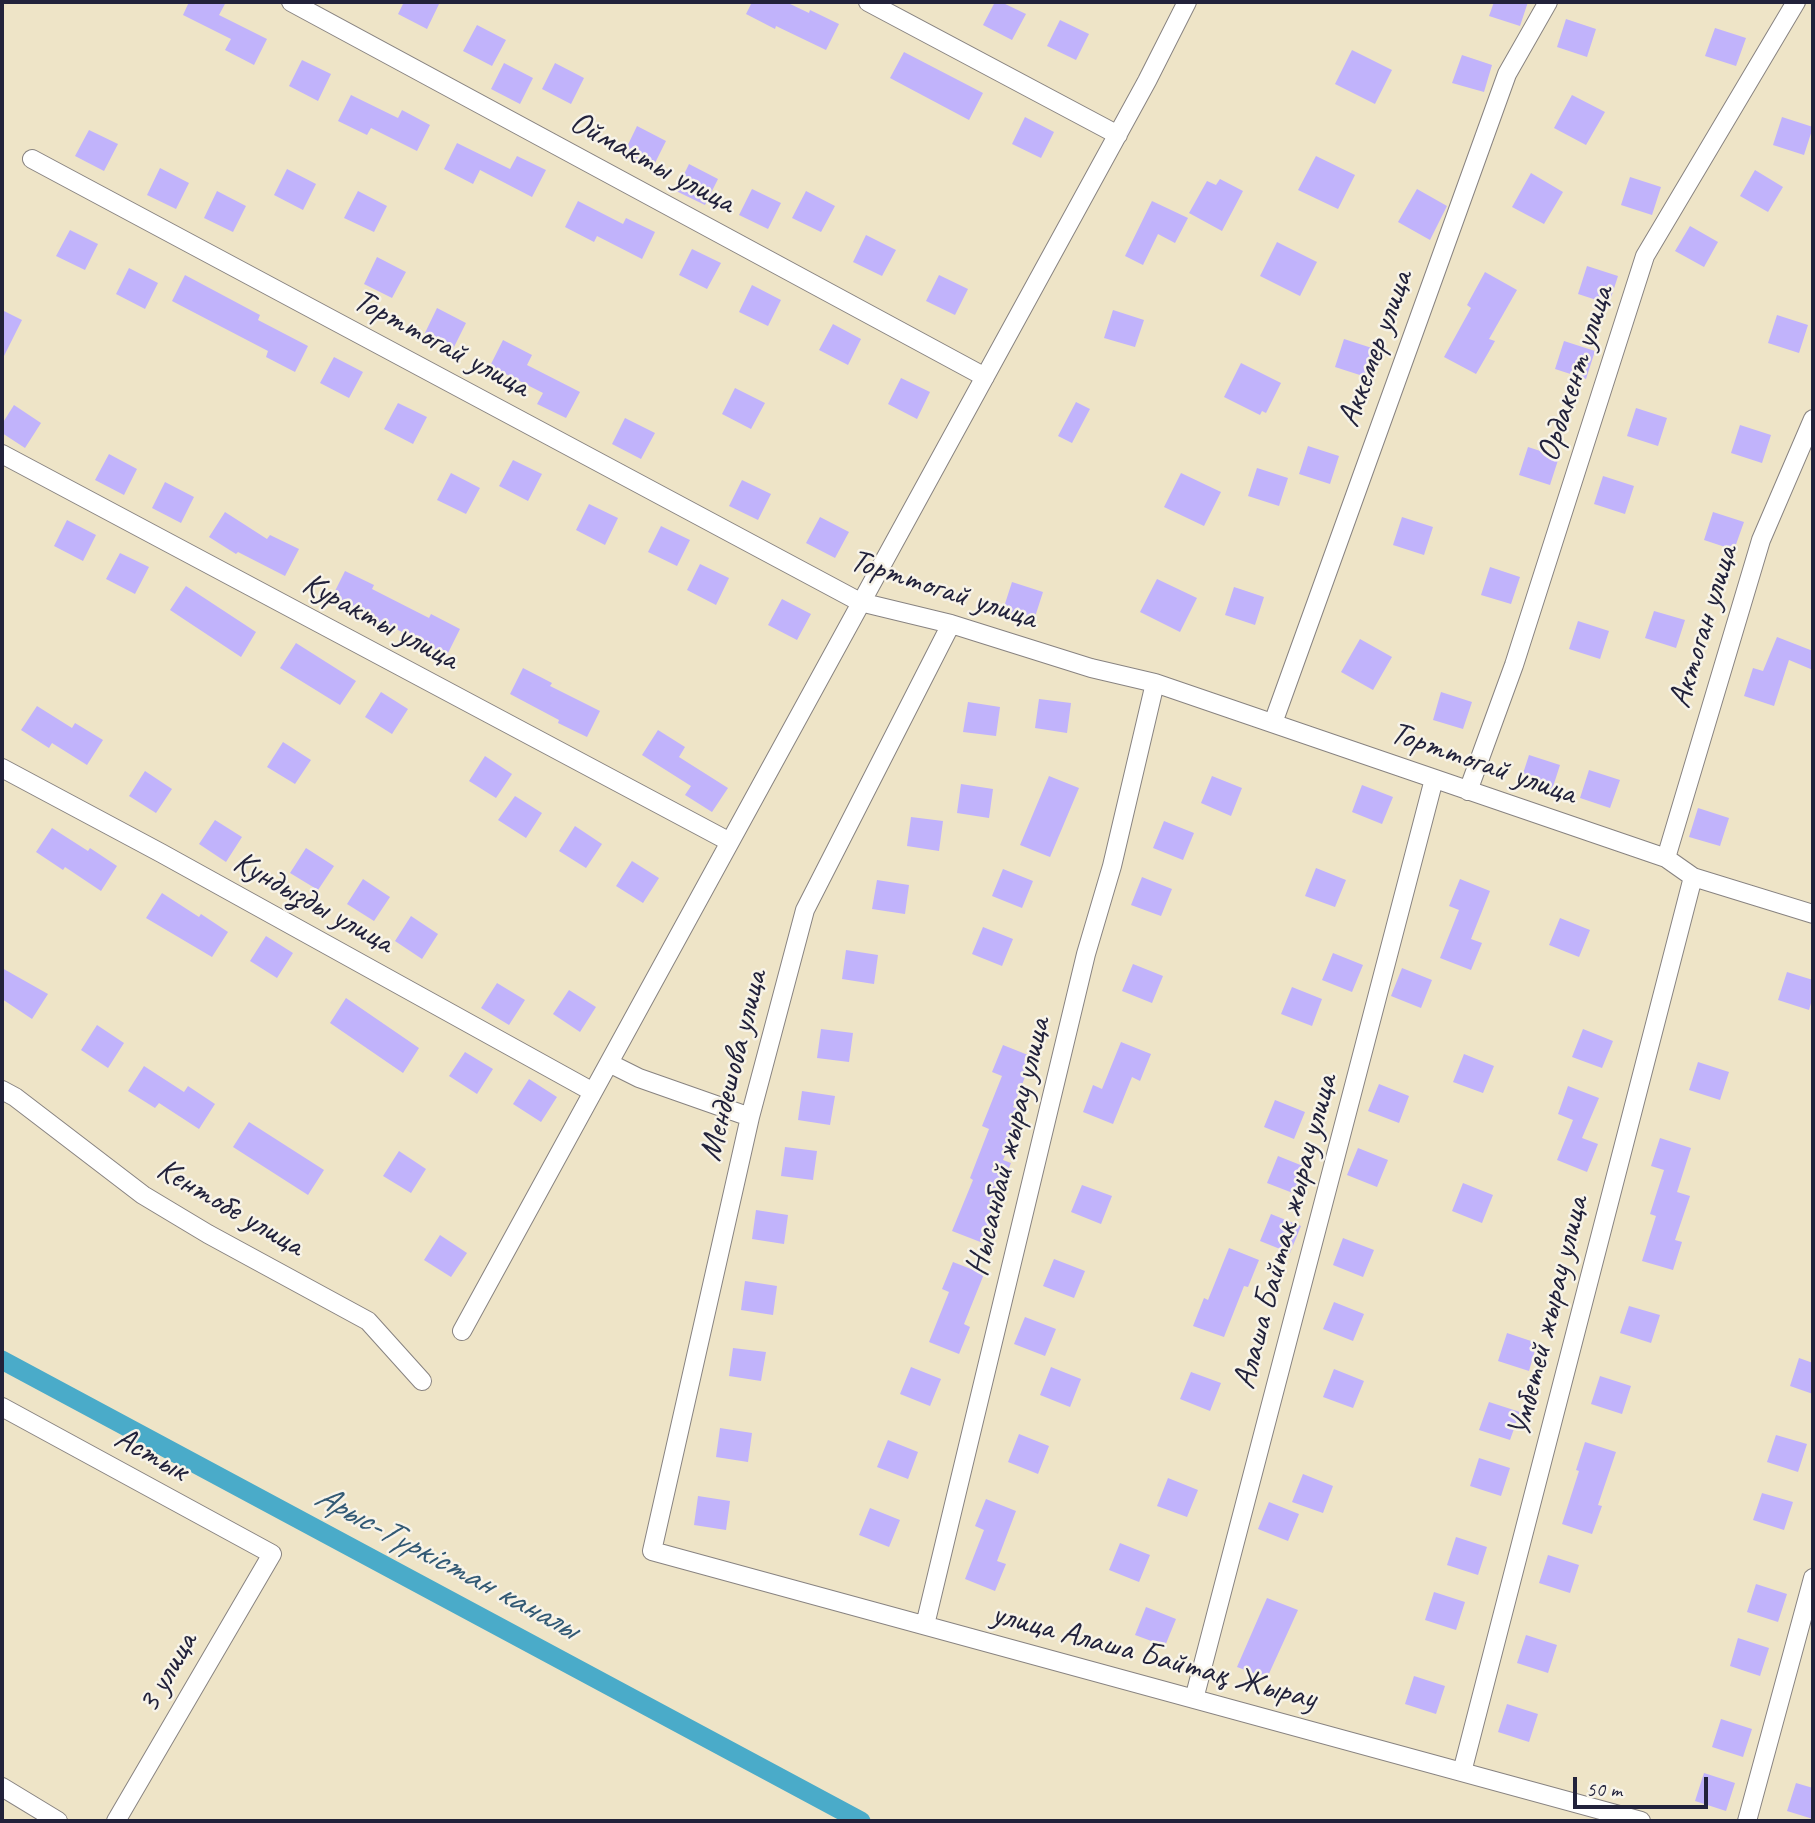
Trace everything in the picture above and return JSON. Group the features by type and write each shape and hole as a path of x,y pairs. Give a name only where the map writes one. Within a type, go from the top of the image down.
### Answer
{"street":[{"name":"Оймакты улица","path":"291,2 985,377"},
{"path":"868,2 1118,135"},
{"path":"463,1331 1118,135 1187,2"},
{"name":"Аккемер улица","path":"1273,723 1507,74 1548,2"},
{"name":"Ордакент улица","path":"1468,790 1514,665 1645,256 1796,2"},
{"name":"Торттогай улица","path":"33,159 860,602 951,624 1091,668 1155,683 1666,858 1693,877 1813,914"},
{"name":"Актоган улица","path":"1666,858 1761,540 1813,419"},
{"name":"Куракты улица","path":"2,454 730,842"},
{"name":"Мендешова улица","path":"652,1550 751,1117 805,910 951,624"},
{"name":"Нысанбай жырау улица","path":"925,1625 1083,967 1112,866 1155,683"},
{"name":"Кундызды улица","path":"2,768 593,1092"},
{"name":"Алаша Байтак жырау улица","path":"1194,1699 1434,779"},
{"name":"Умбетей жырау улица","path":"1462,1772 1693,877"},
{"path":"609,1063 639,1078 751,1117"},
{"name":"Кентобе улица","path":"2,1090 25,1104 143,1195 208,1234 368,1321 422,1381"},
{"name":"Астык","path":"2,1407 272,1555"},
{"name":"улица Алаша Байтақ Жырау","path":"652,1550 1641,1821"},
{"name":"3 улица","path":"116,1821 272,1555"},
{"path":"1747,1821 1813,1578"},
{"path":"2,1787 58,1821"}],"building":[{"path":"189,2 226,2 219,15 267,39 254,65 225,50 231,39 183,15"},
{"path":"404,2 440,2 427,29 398,14"},
{"path":"752,2 786,2 839,24 826,50 746,14"},
{"path":"995,2 1001,2 1026,14 1012,40 983,25"},
{"path":"1494,2 1528,2 1520,26 1489,16"},
{"path":"1566,19 1596,29 1587,57 1557,47"},
{"path":"1060,20 1089,34 1076,60 1047,46"},
{"path":"477,25 506,40 492,66 463,51"},
{"path":"1715,28 1746,38 1736,66 1705,56"},
{"path":"1352,50 1392,70 1375,104 1335,84"},
{"path":"904,52 983,93 969,120 890,78"},
{"path":"1462,55 1492,65 1484,92 1452,83"},
{"path":"302,60 331,74 318,101 289,86"},
{"path":"504,63 533,78 520,104 491,89"},
{"path":"555,63 584,78 571,104 542,89"},
{"path":"351,95 398,118 402,110 430,125 417,151 371,128 367,135 338,121"},
{"path":"1572,95 1605,112 1586,145 1554,128"},
{"path":"1025,117 1054,132 1041,158 1012,144"},
{"path":"1782,117 1813,127 1804,155 1773,145"},
{"path":"637,126 666,141 653,167 624,153"},
{"path":"89,130 118,144 104,171 75,156"},
{"path":"457,143 510,169 517,156 546,170 532,197 480,170 473,184 444,169"},
{"path":"1316,156 1355,175 1338,209 1298,190"},
{"path":"689,164 718,179 705,205 676,191"},
{"path":"160,168 189,183 176,209 147,195"},
{"path":"287,169 316,184 303,210 274,195"},
{"path":"1755,170 1783,187 1768,212 1740,196"},
{"path":"1531,173 1563,192 1544,224 1512,207"},
{"path":"1630,177 1661,187 1652,215 1621,205"},
{"path":"1220,179 1243,191 1222,231 1189,213 1207,181 1216,185"},
{"path":"752,189 781,203 768,229 739,215"},
{"path":"1417,189 1447,206 1430,240 1398,222"},
{"path":"217,191 246,206 233,232 204,218"},
{"path":"358,191 387,206 374,232 344,218"},
{"path":"806,191 835,206 821,232 792,218"},
{"path":"578,201 623,224 626,218 655,232 642,259 597,236 594,242 565,227"},
{"path":"1152,201 1188,218 1175,243 1158,234 1143,265 1125,256"},
{"path":"1690,226 1718,242 1704,267 1675,251"},
{"path":"70,230 98,244 85,270 56,256"},
{"path":"866,235 896,250 882,276 853,262"},
{"path":"1277,242 1317,262 1300,296 1260,276"},
{"path":"692,249 721,263 707,289 679,275"},
{"path":"377,257 406,272 392,298 364,284"},
{"path":"1587,266 1618,276 1609,304 1578,294"},
{"path":"129,268 158,283 145,309 116,294"},
{"path":"1485,272 1517,290 1489,339 1495,341 1476,374 1444,357 1471,308 1467,305"},
{"path":"185,275 260,315 258,320 308,346 295,372 266,357 268,351 172,301"},
{"path":"939,275 968,289 955,315 926,301"},
{"path":"752,285 781,300 768,326 739,312"},
{"path":"437,308 466,323 453,349 424,335"},
{"path":"2,310 22,320 2,360"},
{"path":"1113,310 1144,320 1135,347 1104,338"},
{"path":"1777,315 1808,325 1799,353 1768,343"},
{"path":"833,324 861,339 848,365 819,350"},
{"path":"1344,339 1375,349 1366,377 1335,367"},
{"path":"503,340 532,355 527,365 580,392 566,418 537,404 543,393 490,366"},
{"path":"1564,341 1595,351 1586,379 1555,369"},
{"path":"334,357 363,372 349,398 320,383"},
{"path":"1241,363 1281,383 1266,413 1262,411 1260,415 1224,397"},
{"path":"901,378 930,392 917,419 888,404"},
{"path":"735,388 765,403 751,429 722,414"},
{"path":"1076,402 1090,409 1072,443 1058,436"},
{"path":"398,403 427,417 413,444 384,429"},
{"path":"14,405 41,423 25,448 2,433 2,424"},
{"path":"1636,408 1667,418 1658,446 1627,436"},
{"path":"625,418 655,433 641,459 612,444"},
{"path":"1740,425 1771,435 1762,463 1731,453"},
{"path":"1308,446 1339,456 1330,484 1299,474"},
{"path":"1528,447 1559,457 1550,485 1519,475"},
{"path":"109,454 137,469 124,495 95,480"},
{"path":"513,460 542,474 528,501 499,486"},
{"path":"1257,468 1288,478 1279,506 1248,496"},
{"path":"451,473 480,488 466,514 437,500"},
{"path":"1181,473 1221,492 1204,526 1164,507"},
{"path":"1603,476 1634,486 1625,514 1594,504"},
{"path":"742,480 771,494 758,520 729,506"},
{"path":"165,482 194,497 181,523 152,508"},
{"path":"589,504 618,518 605,545 576,530"},
{"path":"225,512 267,539 270,535 299,549 285,576 238,552 236,554 209,537"},
{"path":"1713,512 1744,522 1734,550 1704,540"},
{"path":"820,517 849,532 835,558 806,543"},
{"path":"1402,517 1433,527 1424,555 1393,545"},
{"path":"67,520 96,535 83,561 54,546"},
{"path":"661,526 690,540 677,566 648,552"},
{"path":"120,553 149,567 135,594 106,579"},
{"path":"700,564 729,578 716,605 687,590"},
{"path":"1490,567 1520,577 1511,604 1481,595"},
{"path":"345,571 374,585 372,589 429,618 431,614 460,629 447,655 396,629 394,633 332,597"},
{"path":"1157,579 1197,598 1180,632 1140,612"},
{"path":"1012,582 1043,592 1034,620 1003,610"},
{"path":"186,586 256,632 241,657 170,610"},
{"path":"1234,587 1264,597 1255,625 1225,615"},
{"path":"782,599 811,614 797,640 768,625"},
{"path":"1654,611 1685,620 1676,648 1645,638"},
{"path":"1578,621 1609,631 1600,659 1569,649"},
{"path":"1777,637 1813,651 1813,670 1789,660 1774,706 1744,696 1753,668 1763,671"},
{"path":"1360,639 1392,657 1373,690 1341,672"},
{"path":"296,643 356,681 340,705 280,668"},
{"path":"523,668 552,683 550,686 600,711 587,737 510,694"},
{"path":"381,692 408,709 392,734 365,717"},
{"path":"1441,692 1472,702 1463,729 1433,720"},
{"path":"1039,699 1071,703 1067,733 1035,728"},
{"path":"968,702 1000,707 996,736 963,732"},
{"path":"37,706 72,728 75,723 103,740 87,765 52,743 49,748 21,730"},
{"path":"658,730 685,747 679,757 728,788 712,812 685,795 691,786 642,755"},
{"path":"283,742 311,760 295,784 267,767"},
{"path":"1529,755 1560,765 1551,793 1520,783"},
{"path":"485,756 512,774 496,798 469,781"},
{"path":"1589,770 1620,780 1610,808 1580,798"},
{"path":"145,771 172,789 156,813 129,796"},
{"path":"1049,776 1079,788 1050,857 1020,845"},
{"path":"1212,776 1242,788 1231,816 1201,803"},
{"path":"961,784 993,789 989,818 957,813"},
{"path":"1362,785 1393,797 1382,824 1352,812"},
{"path":"515,796 542,813 526,838 498,820"},
{"path":"1698,808 1729,818 1720,846 1689,837"},
{"path":"911,817 943,821 939,851 907,846"},
{"path":"215,820 242,837 226,862 199,844"},
{"path":"1164,821 1194,833 1183,860 1153,848"},
{"path":"575,826 602,844 586,868 559,851"},
{"path":"52,828 117,866 101,891 36,852"},
{"path":"306,848 334,866 318,890 290,873"},
{"path":"632,861 659,878 643,903 616,886"},
{"path":"1316,868 1346,880 1335,907 1305,896"},
{"path":"1003,869 1033,881 1022,908 992,896"},
{"path":"1142,877 1172,889 1161,916 1131,905"},
{"path":"363,879 390,897 374,921 347,904"},
{"path":"1460,879 1490,891 1471,939 1482,943 1471,970 1440,958 1459,910 1449,906"},
{"path":"877,880 909,885 905,914 872,909"},
{"path":"162,893 228,932 212,957 146,918"},
{"path":"411,916 438,934 422,959 395,941"},
{"path":"1560,918 1590,930 1579,957 1549,945"},
{"path":"983,927 1013,939 1002,966 972,954"},
{"path":"266,936 293,953 277,978 250,961"},
{"path":"846,950 878,955 874,984 842,979"},
{"path":"1333,953 1363,965 1352,992 1322,980"},
{"path":"1133,964 1163,976 1152,1003 1122,991"},
{"path":"2,968 48,994 32,1019 2,999"},
{"path":"1402,968 1432,980 1421,1008 1391,996"},
{"path":"1787,972 1813,980 1813,996 1809,1010 1778,1000"},
{"path":"497,983 525,1000 509,1025 481,1008"},
{"path":"1292,987 1322,999 1312,1026 1281,1014"},
{"path":"569,990 596,1007 580,1032 553,1014"},
{"path":"346,998 419,1048 403,1073 330,1023"},
{"path":"97,1025 124,1043 108,1068 81,1050"},
{"path":"821,1029 853,1033 849,1062 817,1058"},
{"path":"1583,1029 1613,1041 1602,1068 1572,1057"},
{"path":"1121,1042 1151,1054 1140,1081 1132,1077 1113,1124 1083,1112 1093,1085 1102,1089"},
{"path":"1003,1045 1033,1057 1013,1107 1023,1111 1003,1160 1011,1163 990,1215 994,1216 983,1243 952,1231 973,1180 970,1178 989,1129 982,1126 1002,1076 992,1072"},
{"path":"465,1052 493,1069 477,1094 449,1076"},
{"path":"1464,1054 1494,1066 1483,1093 1453,1082"},
{"path":"1698,1062 1729,1072 1720,1100 1689,1090"},
{"path":"144,1066 184,1092 188,1086 215,1104 199,1129 159,1103 155,1108 128,1091"},
{"path":"529,1079 557,1097 541,1122 513,1104"},
{"path":"1379,1084 1409,1096 1399,1123 1368,1111"},
{"path":"1568,1086 1599,1098 1582,1138 1598,1144 1587,1172 1557,1160 1573,1120 1558,1114"},
{"path":"802,1091 835,1096 830,1125 798,1120"},
{"path":"1275,1100 1305,1112 1294,1139 1264,1127"},
{"path":"249,1122 324,1170 308,1195 233,1147"},
{"path":"1660,1138 1691,1148 1677,1192 1690,1196 1675,1240 1682,1242 1673,1270 1642,1261 1656,1216 1650,1214 1664,1170 1651,1166"},
{"path":"785,1147 817,1151 813,1180 781,1176"},
{"path":"1358,1148 1388,1160 1377,1187 1347,1175"},
{"path":"399,1151 426,1169 411,1193 383,1176"},
{"path":"1278,1156 1308,1168 1298,1195 1267,1183"},
{"path":"1463,1183 1493,1195 1482,1223 1452,1211"},
{"path":"1082,1185 1112,1196 1101,1224 1071,1212"},
{"path":"756,1210 788,1215 784,1244 752,1239"},
{"path":"1271,1214 1301,1226 1290,1253 1260,1241"},
{"path":"440,1235 467,1253 451,1277 424,1260"},
{"path":"1343,1238 1374,1250 1363,1277 1333,1265"},
{"path":"1229,1248 1259,1260 1248,1287 1244,1286 1224,1337 1193,1326 1204,1298 1208,1300"},
{"path":"1054,1259 1085,1271 1074,1298 1043,1286"},
{"path":"953,1262 984,1274 964,1324 970,1327 959,1354 929,1342 949,1292 942,1289"},
{"path":"745,1281 777,1286 773,1315 741,1310"},
{"path":"1334,1302 1364,1314 1353,1341 1323,1329"},
{"path":"1629,1306 1660,1315 1651,1343 1620,1333"},
{"path":"1025,1317 1056,1329 1045,1356 1014,1344"},
{"path":"1507,1333 1537,1343 1529,1371 1498,1361"},
{"path":"733,1348 766,1352 761,1381 729,1376"},
{"path":"1799,1358 1813,1363 1813,1394 1790,1386"},
{"path":"911,1367 941,1379 930,1406 900,1394"},
{"path":"1051,1367 1081,1379 1070,1407 1040,1395"},
{"path":"1334,1369 1364,1381 1353,1408 1323,1397"},
{"path":"1191,1372 1221,1383 1210,1411 1180,1399"},
{"path":"1600,1376 1631,1386 1622,1414 1591,1404"},
{"path":"1489,1402 1520,1412 1510,1440 1479,1430"},
{"path":"720,1428 752,1433 748,1462 716,1457"},
{"path":"1019,1434 1049,1446 1038,1474 1008,1462"},
{"path":"1776,1435 1807,1444 1798,1472 1767,1462"},
{"path":"888,1440 918,1452 908,1479 877,1467"},
{"path":"1585,1442 1616,1452 1598,1505 1602,1506 1592,1534 1562,1524"},
{"path":"1479,1458 1510,1468 1501,1496 1470,1486"},
{"path":"1303,1474 1333,1486 1323,1513 1292,1502"},
{"path":"1168,1478 1198,1490 1187,1517 1157,1506"},
{"path":"1762,1493 1793,1502 1784,1530 1753,1520"},
{"path":"698,1496 730,1501 726,1530 694,1525"},
{"path":"986,1499 1016,1511 997,1561 1006,1564 995,1591 965,1579 984,1530 975,1526"},
{"path":"1269,1502 1299,1514 1288,1541 1258,1529"},
{"path":"870,1508 900,1520 889,1547 859,1535"},
{"path":"1456,1537 1487,1547 1478,1575 1447,1565"},
{"path":"1120,1543 1150,1555 1139,1582 1109,1570"},
{"path":"1548,1555 1579,1565 1570,1593 1539,1583"},
{"path":"1756,1584 1787,1594 1778,1622 1747,1612"},
{"path":"1434,1592 1465,1602 1456,1630 1425,1620"},
{"path":"1267,1598 1298,1610 1267,1678 1237,1667"},
{"path":"1146,1607 1176,1619 1165,1646 1135,1635"},
{"path":"1526,1635 1557,1645 1548,1673 1517,1663"},
{"path":"1738,1638 1769,1648 1760,1676 1730,1666"},
{"path":"1414,1676 1445,1686 1436,1714 1405,1704"},
{"path":"1507,1704 1538,1714 1529,1742 1498,1732"},
{"path":"1721,1719 1752,1729 1743,1757 1712,1747"},
{"path":"1704,1773 1735,1783 1726,1811 1695,1801"},
{"path":"1796,1783 1813,1788 1813,1819 1787,1811"}],"waterway":[{"name":"Арыс-Түркістан каналы","path":"2,1360 861,1821"}]}
